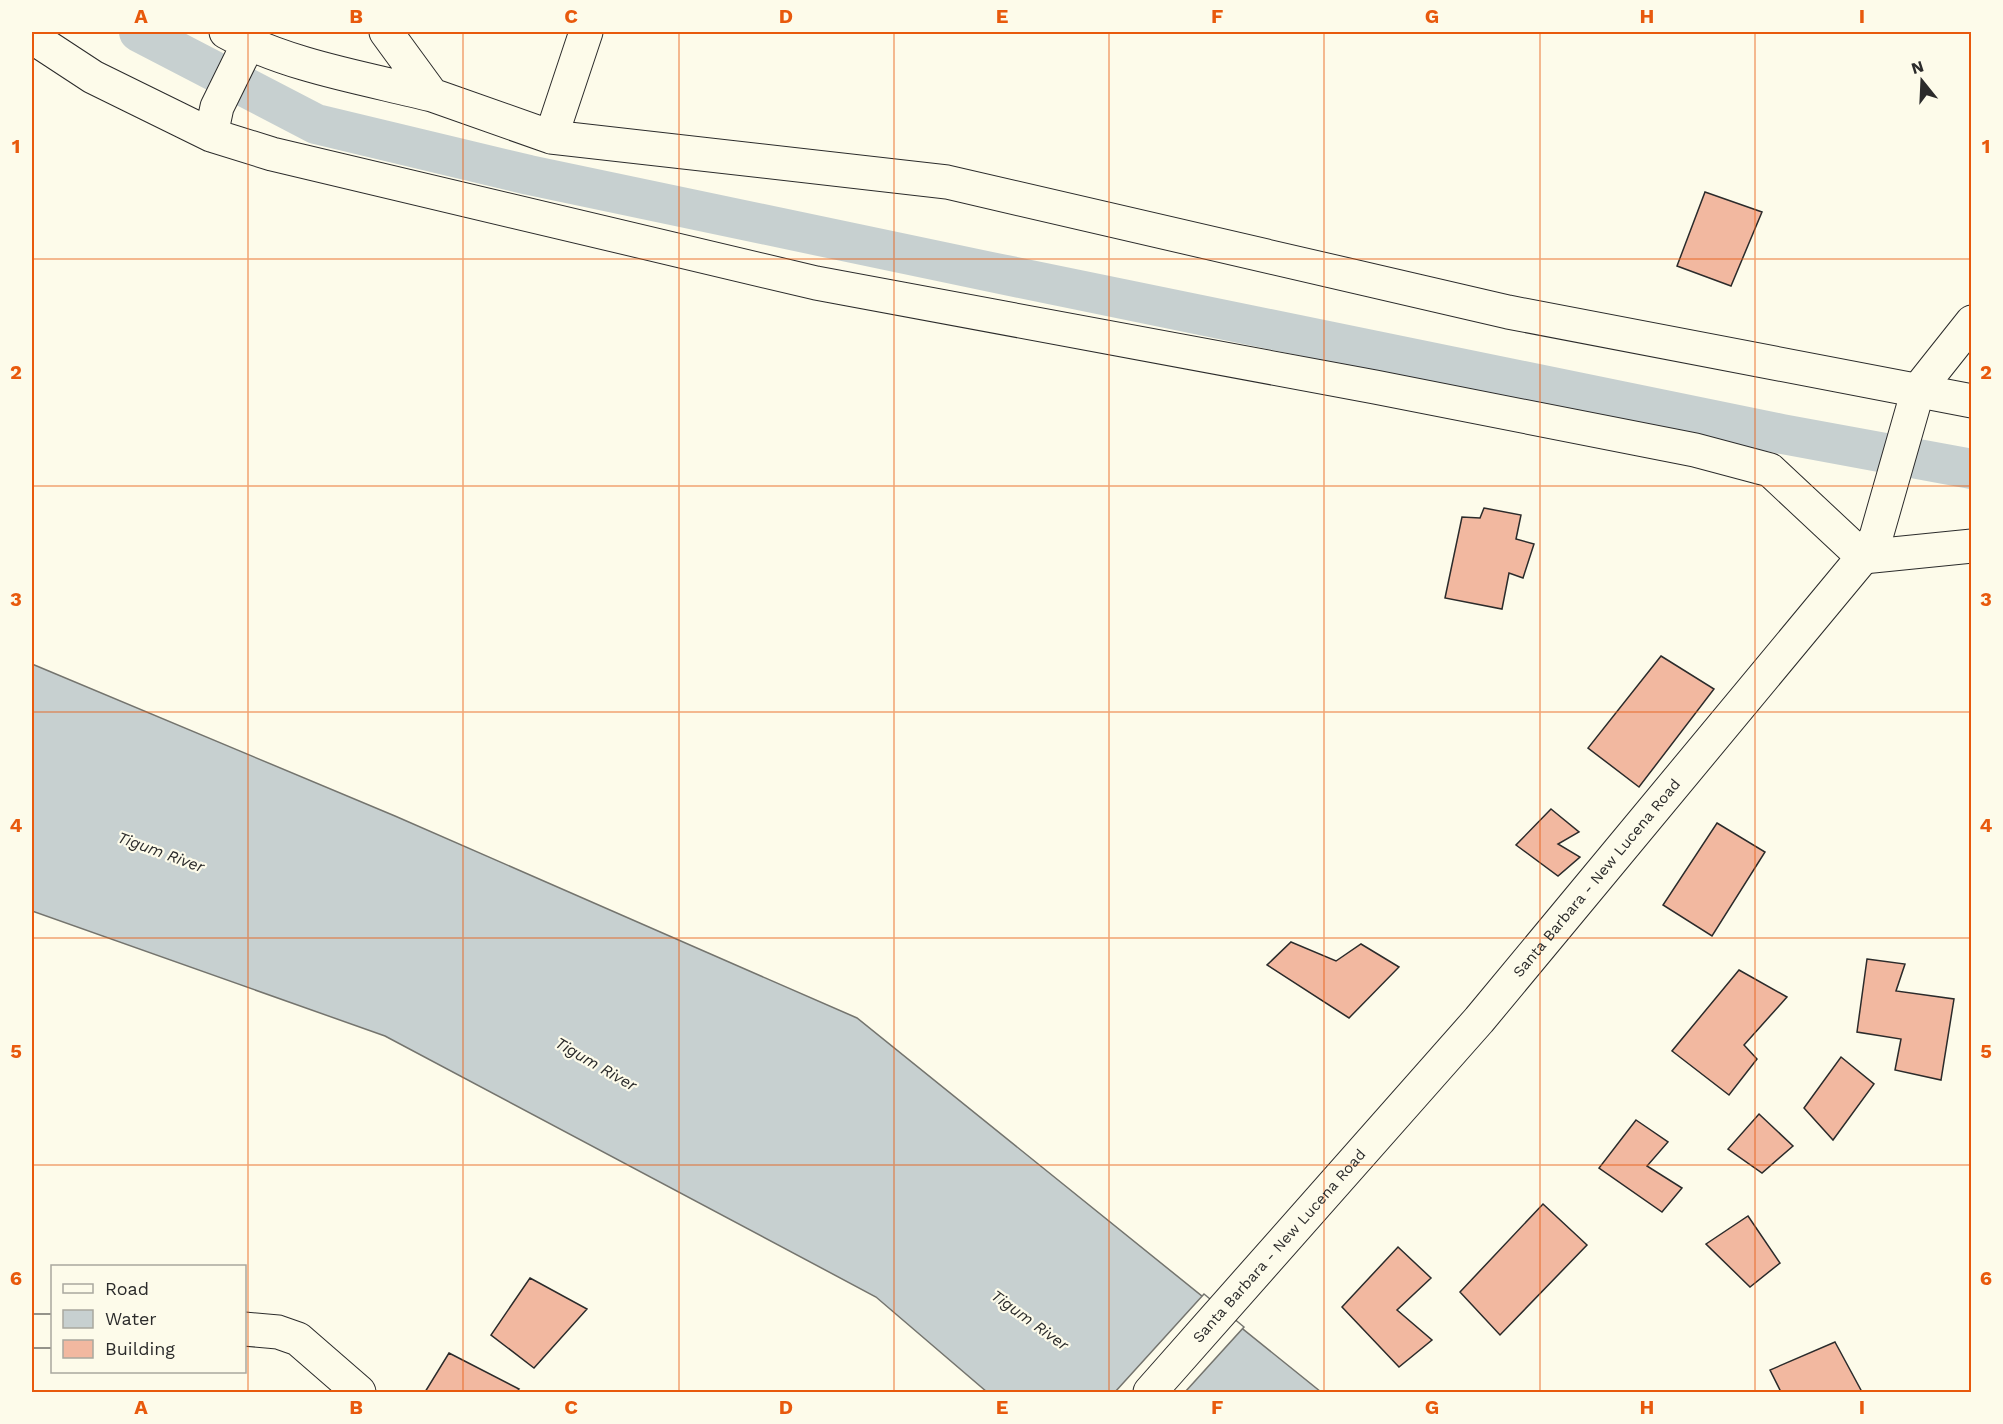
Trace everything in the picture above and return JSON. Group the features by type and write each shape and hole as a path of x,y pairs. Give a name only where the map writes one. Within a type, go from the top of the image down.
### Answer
{"street":[{"path":"386,32 432,95"},
{"path":"551,137 586,32"},
{"path":"32,37 93,77 214,121 272,154 816,283 1364,385 1695,450 1770,470 1869,547 1971,546"},
{"path":"214,121 238,43 322,68 432,95 551,137 947,182 1508,312 1915,398 1971,400"},
{"name":"Santa Barbara - New Lucena Road","path":"1150,1392 1479,1020 1869,547 1915,398 1971,322"},
{"path":"246,1329 278,1332 298,1339 359,1392"},
{"path":"32,1331 51,1331"}],"water":[{"name":"Tigum River","path":"32,664 395,816 857,1018 1321,1392 987,1392 876,1297 385,1036 32,911"}],"pier":[{"path":"1204,1294 1244,1327 1185,1392 1115,1392"}],"building":[{"path":"1705,192 1762,212 1731,286 1677,266"},
{"path":"1484,508 1521,515 1516,539 1534,544 1523,578 1509,573 1502,609 1445,598 1462,517 1480,518"},
{"path":"1661,656 1714,689 1639,787 1588,748"},
{"path":"1551,809 1579,832 1558,844 1580,857 1558,876 1516,845"},
{"path":"1717,823 1765,852 1712,936 1663,905"},
{"path":"1291,942 1336,961 1361,944 1399,967 1349,1018 1267,965"},
{"path":"1867,959 1905,964 1896,991 1954,999 1941,1080 1895,1070 1901,1039 1857,1032"},
{"path":"1739,970 1787,997 1744,1045 1757,1059 1729,1095 1672,1051"},
{"path":"1841,1057 1874,1084 1833,1140 1804,1108"},
{"path":"1759,1114 1793,1146 1762,1173 1728,1149"},
{"path":"1636,1120 1668,1142 1647,1166 1682,1188 1662,1212 1599,1168"},
{"path":"1543,1204 1587,1245 1500,1335 1460,1292"},
{"path":"1748,1216 1780,1263 1750,1287 1706,1244"},
{"path":"1398,1247 1431,1278 1397,1310 1432,1340 1399,1367 1342,1307"},
{"path":"530,1278 587,1309 534,1368 491,1335"},
{"path":"1835,1342 1862,1392 1781,1392 1770,1370"},
{"path":"449,1353 519,1389 516,1392 425,1392"}],"waterway":[{"path":"139,32 316,124 529,175 1782,434 1972,469"}]}
